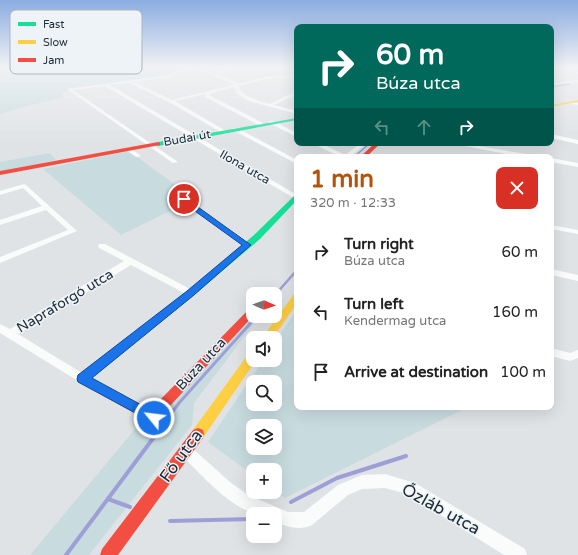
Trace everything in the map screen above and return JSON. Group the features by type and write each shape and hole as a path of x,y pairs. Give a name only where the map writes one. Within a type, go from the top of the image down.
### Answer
{"street":[{"path":"75,93 175,162"},
{"name":"Ilona utca","path":"120,93 294,195"},
{"path":"154,93 171,101 224,132"},
{"path":"171,101 205,93"},
{"path":"210,93 207,94 207,96 261,124"},
{"path":"239,93 251,100 269,106 294,111"},
{"path":"271,99 294,95"},
{"path":"269,106 290,96"},
{"path":"554,106 576,103"},
{"name":"Budai út","path":"0,173 271,122 294,119"},
{"path":"271,122 294,134"},
{"path":"235,129 294,160"},
{"path":"554,137 578,142"},
{"path":"321,146 339,154"},
{"path":"349,154 361,146"},
{"path":"366,154 375,146"},
{"path":"469,146 515,154"},
{"path":"128,149 138,156"},
{"path":"554,161 578,165"},
{"path":"0,193 24,186 73,231 0,260"},
{"path":"184,199 247,245"},
{"path":"5,331 83,379 191,293 247,245 294,200"},
{"path":"0,223 47,207"},
{"path":"554,228 578,232"},
{"path":"102,246 129,262 191,293"},
{"name":"Napraforgó utca","path":"5,331 129,262"},
{"path":"554,273 578,278"},
{"path":"272,331 294,300"},
{"name":"Búza utca","path":"83,379 154,418 165,403 246,317"},
{"path":"554,353 570,357 578,354"},
{"name":"Fő utca","path":"108,555 246,366"},
{"name":"Őzláb utca","path":"186,450 225,487 243,500 259,507"},
{"name":"Őzláb utca","path":"282,517 288,520 307,520 343,490 362,482 385,481 410,488 519,555"}],"shaded area":[{"path":"0,93 62,93 63,98 30,105 0,114"},
{"path":"129,151 195,199 121,235 43,169"},
{"path":"50,153 56,160 0,172 0,162"},
{"path":"294,314 294,410 462,410 285,498 282,496 282,463 246,463 246,470 208,442 246,385 246,411 282,411 282,375 253,375 258,367 282,367 282,332"},
{"path":"246,323 255,323 249,331 246,331 246,334 194,403 192,425 89,555 30,555 140,423 146,428"}],"waterway":[{"path":"357,154 367,146"},
{"path":"282,287 294,273"},
{"path":"168,418 179,403 251,323"},
{"path":"66,555 169,417"},
{"path":"291,502 337,478 406,456"},
{"path":"108,499 130,507"},
{"path":"170,521 246,519"}],"traffic: fast":[{"path":"158,144 294,120"},
{"path":"85,377 191,293 257,237 294,199"}],"traffic: slow":[{"path":"554,105 578,101"},
{"path":"272,331 294,300"},
{"path":"198,434 246,366"}],"traffic: jam":[{"path":"0,173 158,144"},
{"path":"366,154 375,146"},
{"path":"85,377 83,379 154,418 165,403 246,317"},
{"path":"108,555 198,434"}],"route":[{"path":"154,418 83,379 191,293 247,245 184,199"}]}
